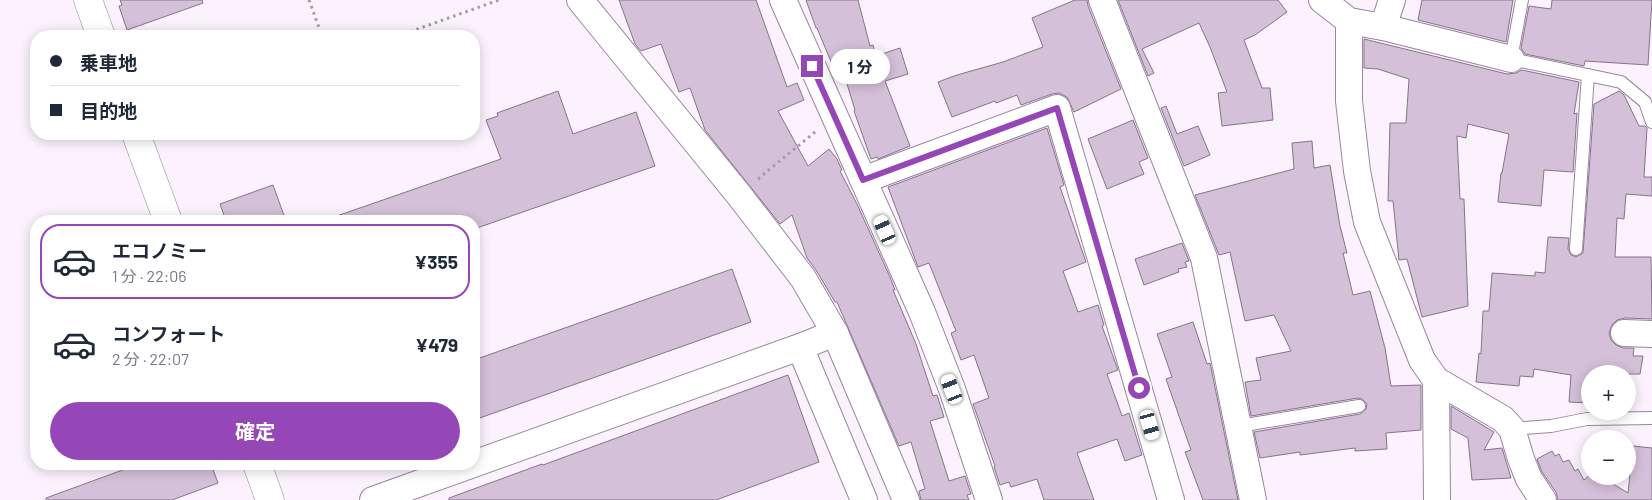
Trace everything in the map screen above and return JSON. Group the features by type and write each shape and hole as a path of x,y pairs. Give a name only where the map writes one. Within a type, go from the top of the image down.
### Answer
{"street":[{"path":"88,0 99,30"},
{"path":"580,0 803,278 835,333 906,500"},
{"path":"782,0 922,312 952,389 989,500"},
{"path":"1102,0 1204,258 1252,500"},
{"path":"1322,0 1349,21 1511,59"},
{"path":"1383,28 1392,0"},
{"path":"1349,21 1349,101 1357,171 1367,222 1422,360 1436,380 1503,419 1512,428 1529,478 1543,500"},
{"path":"863,180 1057,108 1171,500"},
{"path":"138,140 166,215"},
{"path":"480,462 835,333"},
{"path":"1624,333 1652,334"},
{"path":"800,347 864,500"},
{"path":"1436,380 1437,500"},
{"path":"259,470 270,500"},
{"path":"373,500 457,470"}],"lane":[{"path":"1522,0 1511,59 1621,82 1645,102 1652,122"},
{"path":"1576,249 1588,75"},
{"path":"1238,426 1359,406"},
{"path":"1512,428 1551,426 1587,418 1652,418"}],"path":[{"path":"309,0 320,30"},
{"path":"415,30 499,0"},
{"path":"739,196 834,116"}],"building":[{"path":"120,0 202,0 203,3 127,30 119,6 122,5"},
{"path":"619,0 756,0 787,87 797,83 804,100 778,111 808,166 829,149 837,159 842,170 840,171 890,277 895,290 893,290 916,344 933,396 937,395 944,417 930,421 949,481 965,476 971,494 967,495 969,500 921,500 919,491 925,489 911,442 899,446 837,302 835,302 807,258 792,215 780,224 705,130 690,88 679,92 661,44 641,51 635,44"},
{"path":"806,0 858,0 870,46 873,45 876,56 900,48 908,74 885,81 910,146 878,159 877,157 871,159 854,111 840,61 832,64"},
{"path":"1075,0 1087,0 1121,89 1074,112 1067,97 1059,93 1021,105 1017,95 952,117 938,82 1003,62 1043,47 1032,18"},
{"path":"1118,0 1278,0 1287,12 1255,35 1244,40 1262,88 1270,88 1273,120 1222,126 1218,93 1227,92 1199,23 1142,49 1154,73 1148,76"},
{"path":"1422,0 1513,0 1506,42 1418,20"},
{"path":"1552,0 1652,0 1648,65 1585,61 1584,66 1525,54 1521,48 1529,6 1551,9"},
{"path":"1364,39 1507,74 1522,70 1579,82 1574,114 1577,113 1573,172 1544,170 1541,206 1498,202 1501,173 1509,134 1468,124 1466,138 1457,136 1460,199 1464,199 1468,306 1422,317 1407,259 1399,260 1393,201 1388,201 1390,123 1406,123 1409,79 1378,69 1364,68"},
{"path":"558,91 573,134 636,112 655,166 480,227 480,215 340,215 501,159 486,120 498,116 497,113"},
{"path":"1619,91 1624,95 1639,126 1647,128 1644,177 1652,177 1652,196 1626,194 1624,219 1617,218 1615,257 1651,257 1652,319 1625,318 1617,320 1612,325 1609,333 1611,340 1616,345 1623,348 1634,348 1633,356 1643,356 1640,374 1636,374 1636,365 1581,365 1581,403 1569,402 1571,375 1534,369 1533,377 1520,376 1519,386 1476,382 1479,353 1481,354 1483,311 1489,311 1492,273 1535,276 1535,272 1545,273 1548,237 1569,238 1568,249 1571,255 1576,257 1583,253 1594,104"},
{"path":"1166,106 1177,134 1198,126 1210,155 1184,166 1161,108"},
{"path":"1133,120 1148,158 1139,162 1144,174 1107,189 1088,139"},
{"path":"1047,128 1064,185 1060,187 1086,262 1063,271 1078,312 1098,305 1104,325 1102,326 1118,370 1107,374 1122,416 1129,413 1142,455 1125,461 1117,439 1077,453 1094,500 1044,500 1037,479 1011,487 1009,482 1000,485 973,404 989,398 974,355 961,360 951,333 956,331 929,263 918,267 888,187"},
{"path":"1312,141 1314,168 1330,165 1340,226 1347,253 1343,253 1353,295 1370,291 1385,348 1391,386 1421,385 1421,430 1386,433 1387,449 1355,451 1355,448 1300,455 1300,452 1260,458 1254,432 1360,414 1366,409 1367,404 1358,398 1251,416 1245,382 1261,380 1256,358 1291,351 1274,315 1245,321 1230,252 1219,255 1195,195 1294,169 1292,143"},
{"path":"273,185 284,215 224,215 220,204"},
{"path":"1182,243 1189,261 1185,262 1187,267 1178,269 1179,272 1144,285 1135,259"},
{"path":"732,269 751,322 480,418 480,358"},
{"path":"1193,322 1207,364 1210,363 1238,500 1203,500 1185,452 1191,450 1166,379 1172,377 1157,334"},
{"path":"788,375 819,462 716,500 449,500 449,498"},
{"path":"1451,406 1494,432 1484,450 1502,448 1511,478 1472,480 1468,438 1451,429"},
{"path":"1636,446 1652,448 1652,500 1558,500 1556,492 1542,472 1537,459 1552,451 1555,456 1559,454 1563,462 1569,460 1575,471 1578,469 1581,474 1581,485 1615,485 1628,493 1629,485 1636,485"},
{"path":"123,470 213,470 218,483 172,500 46,500 46,498"}],"route":[{"path":"812,66 863,180 1057,108 1139,388"}]}
